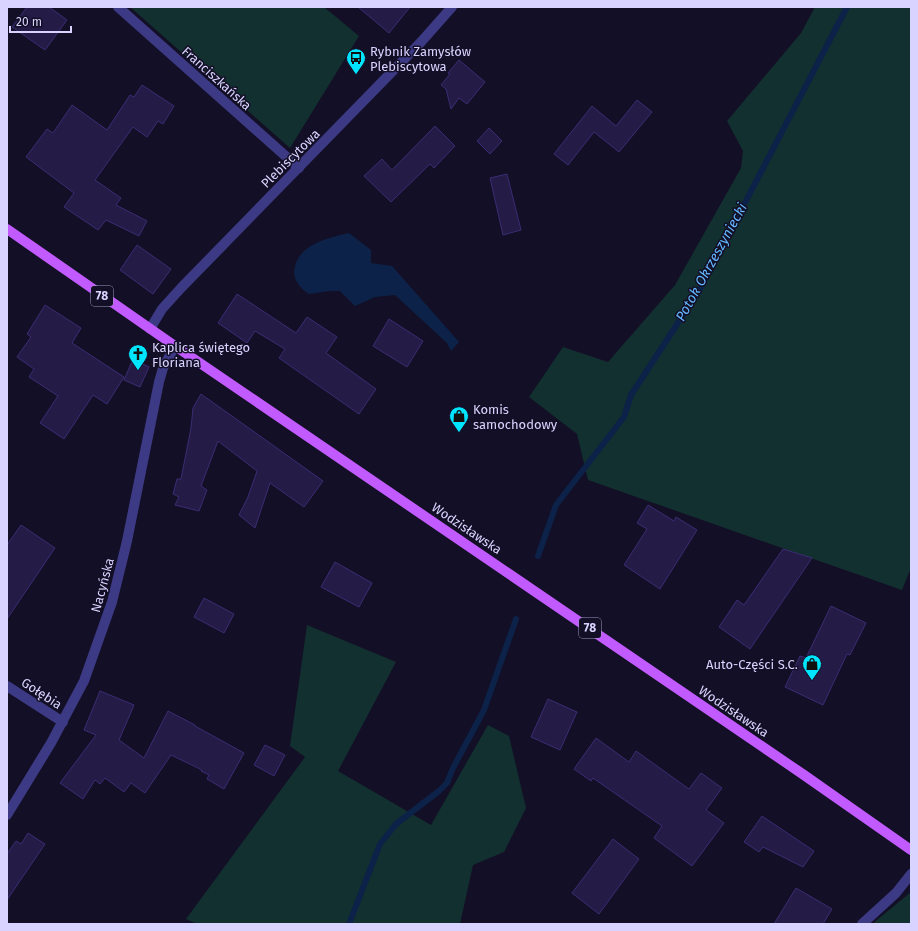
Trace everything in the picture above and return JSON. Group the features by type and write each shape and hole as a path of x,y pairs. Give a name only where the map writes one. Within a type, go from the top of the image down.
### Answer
{"main road":[{"name":"Wodzisławska","path":"7,229 174,346 804,775 911,850"}],"street":[{"name":"Franciszkańska","path":"118,7 299,168"},
{"name":"Plebiscytowa","path":"150,329 162,309 176,293 421,42 452,7"},
{"name":"Nacyńska","path":"7,815 63,722 84,681 112,602 127,541 158,382 174,346"},
{"name":"Gołębia","path":"7,686 63,722"},
{"path":"862,924 896,893 911,874"}],"green space":[{"path":"130,7 324,7 359,36 290,148"},
{"path":"815,7 911,7 911,568 902,590 588,480 577,434 529,397 563,347 608,362 675,285 741,168 743,151 727,121 801,33"},
{"path":"307,625 396,662 338,771 431,825 488,725 509,736 526,808 504,852 473,865 460,924 197,924 186,919 305,757 290,746"},
{"path":"911,892 911,924 873,924 878,919"}],"water":[{"path":"349,233 371,250 371,263 392,266 459,342 451,351 447,343 395,295 375,297 355,306 340,291 309,294 303,290 295,279 294,272 300,255 306,249 322,240"}],"building":[{"path":"27,7 49,7 67,20 45,50 12,27"},
{"path":"358,7 410,7 389,33"},
{"path":"459,60 485,82 467,104 459,98 451,109 446,89 441,85 450,74 448,73"},
{"path":"142,85 174,106 163,124 158,121 147,137 133,127 95,180 121,198 116,205 147,221 139,236 106,220 98,230 64,207 74,193 26,157 47,129 53,133 72,105 107,130 130,95 134,97"},
{"path":"637,100 652,112 619,152 594,132 568,165 554,154 592,106 616,126"},
{"path":"435,126 455,146 434,168 430,164 391,202 364,176 382,159 392,170"},
{"path":"489,128 502,141 490,154 477,141"},
{"path":"507,174 521,230 503,235 490,178"},
{"path":"137,245 171,269 153,294 120,270"},
{"path":"237,294 296,333 307,317 337,337 326,353 376,389 359,414 279,358 285,349 255,331 247,343 218,323"},
{"path":"45,305 81,328 72,343 124,377 107,404 93,395 64,439 40,423 58,396 29,377 34,369 17,357 31,337 27,334"},
{"path":"389,319 423,341 407,367 373,346"},
{"name":"Kaplica świętego Floriana","path":"133,359 149,367 140,387 124,380"},
{"path":"201,394 323,481 304,507 270,483 255,528 239,515 248,497 257,471 218,441 201,486 207,490 199,511 175,505 179,497 173,494 177,479 181,479 191,428 193,408"},
{"path":"648,505 674,521 676,517 697,530 660,589 624,565 647,529 637,523"},
{"path":"21,525 55,548 7,619 7,545"},
{"path":"783,549 812,558 750,649 719,627 737,600 744,605"},
{"path":"335,562 372,583 359,607 321,587"},
{"path":"204,598 234,614 224,633 194,617"},
{"path":"831,606 866,623 850,655 847,654 823,705 785,687 800,656 806,658"},
{"path":"100,691 134,705 119,740 144,758 168,711 244,753 224,789 207,779 209,775 201,771 202,770 171,755 145,793 131,783 124,792 105,778 100,784 95,780 83,799 60,783 96,735 84,730"},
{"path":"548,699 577,712 560,750 531,737"},
{"path":"596,738 629,762 636,751 689,789 701,773 722,788 706,810 724,823 692,866 654,838 662,826 593,778 591,781 574,769"},
{"path":"265,745 285,755 274,776 254,765"},
{"path":"762,816 814,851 803,867 763,847 759,852 744,842"},
{"path":"28,833 45,844 7,900 7,854 16,841 21,844"},
{"path":"613,839 639,859 599,914 572,893"},
{"path":"796,888 832,909 823,924 774,924"}],"waterway":[{"name":"Potok Okrzeszyniecki","path":"538,556 556,505 624,417 631,395 700,289 847,7"},
{"name":"Potok Okrzeszyniecki","path":"349,924 380,844 396,824 439,791 447,783 453,768 484,710 516,619"}],"place":[{"name":"Rybnik Zamysłów Plebiscytowa","path":"356,75"},
{"name":"Kaplica świętego Floriana","path":"138,371"},
{"name":"Komis samochodowy","path":"459,433"},
{"name":"Auto-Części S.C.","path":"812,681"}]}
